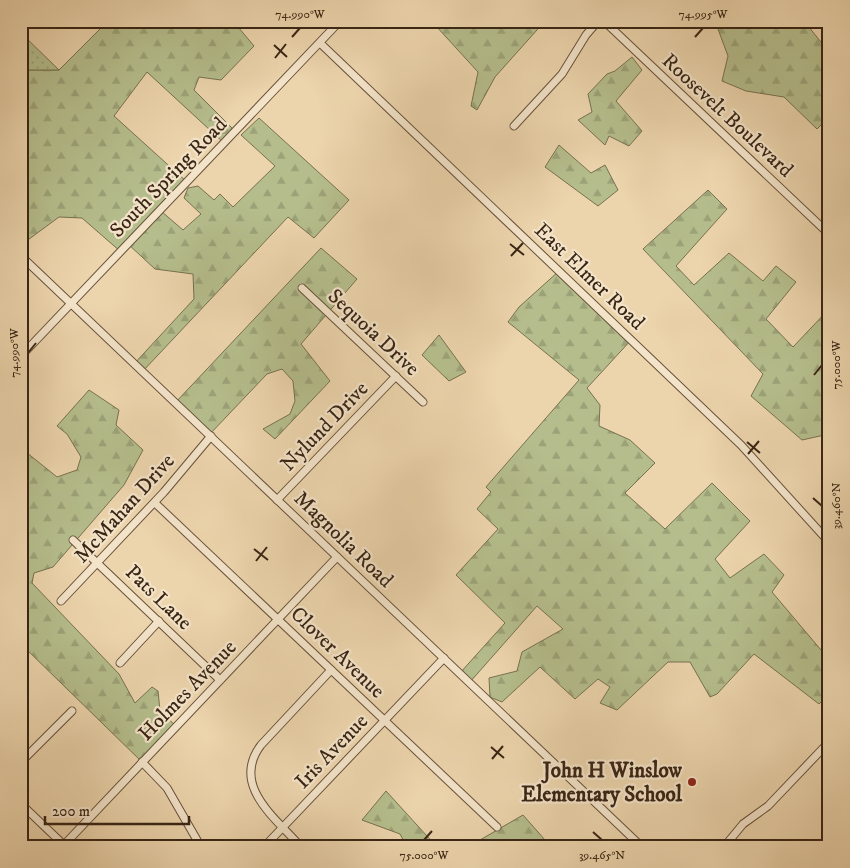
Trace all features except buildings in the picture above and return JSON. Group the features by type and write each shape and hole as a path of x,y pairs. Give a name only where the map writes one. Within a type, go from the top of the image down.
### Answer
{"street":[{"name":"South Spring Road","path":"21,356 340,21"},
{"path":"514,126 562,74 586,35 598,21"},
{"name":"Roosevelt Boulevard","path":"604,21 829,234"},
{"name":"East Elmer Road","path":"320,43 735,439 829,542"},
{"name":"Magnolia Road","path":"21,256 642,847"},
{"name":"Sequoia Drive","path":"302,288 423,402"},
{"name":"Nylund Drive","path":"277,500 396,376"},
{"name":"McMahan Drive","path":"61,601 155,503 210,436"},
{"name":"Clover Avenue","path":"155,503 497,827"},
{"name":"Pats Lane","path":"73,540 220,680"},
{"name":"Holmes Avenue","path":"64,846 337,556"},
{"path":"120,663 159,622"},
{"name":"Iris Avenue","path":"264,847 444,658"},
{"path":"301,847 284,826 266,809 254,792 251,772 254,755 272,732 332,670"},
{"path":"21,762 72,711"},
{"path":"724,847 743,824 768,806 829,742"},
{"path":"142,762 167,788 201,847"},
{"path":"21,804 64,846"}],"green space":[{"path":"108,21 233,21 254,46 221,80 199,77 194,90 232,128 224,143 147,72 114,116 187,182 161,211 183,230 201,214 184,198 188,188 198,186 214,200 220,194 233,207 275,166 241,135 259,118 349,200 314,238 288,217 142,372 134,364 194,299 193,274 155,269 128,244 121,252 82,218 59,217 21,245 21,70 59,70"},
{"path":"440,21 545,21 495,77 477,110 471,106 478,72 436,26"},
{"path":"715,21 804,21 829,52 829,117 817,129 784,97 746,91 722,81 728,56"},
{"path":"21,33 59,70 21,70"},
{"path":"632,57 642,70 616,101 642,131 629,146 609,136 605,145 578,120 592,112 588,94 607,74 615,71"},
{"path":"559,145 591,173 605,165 618,190 598,206 545,167"},
{"path":"708,190 727,209 676,266 694,285 729,253 763,281 776,266 796,282 766,319 793,347 829,309 829,434 802,440 751,396 763,374 643,249"},
{"path":"321,248 357,279 301,344 330,381 275,439 263,429 290,414 295,401 293,381 282,369 267,374 209,435 175,403"},
{"path":"559,271 632,339 587,388 600,405 599,426 630,440 655,463 625,493 665,529 712,483 750,521 715,559 730,578 764,554 784,575 772,592 821,650 829,650 829,694 819,704 754,654 717,694 710,697 690,662 668,662 617,710 600,703 610,687 598,679 575,699 540,667 502,702 490,697 489,678 517,671 522,652 563,629 537,606 470,682 460,673 505,623 456,575 498,529 477,509 491,492 486,487 579,380 508,322 519,307"},
{"path":"439,335 466,372 449,381 422,355"},
{"path":"89,390 119,410 116,425 143,450 124,485 53,567 34,573 32,583 119,674 135,703 152,687 158,691 160,711 177,727 143,763 21,644 21,448 57,477 77,470 81,457 67,434 57,426"},
{"path":"386,791 437,847 407,847 400,834 362,820"},
{"path":"523,815 545,840 540,847 468,847"}],"place":[{"name":"John H Winslow Elementary School","path":"692,782"}]}
